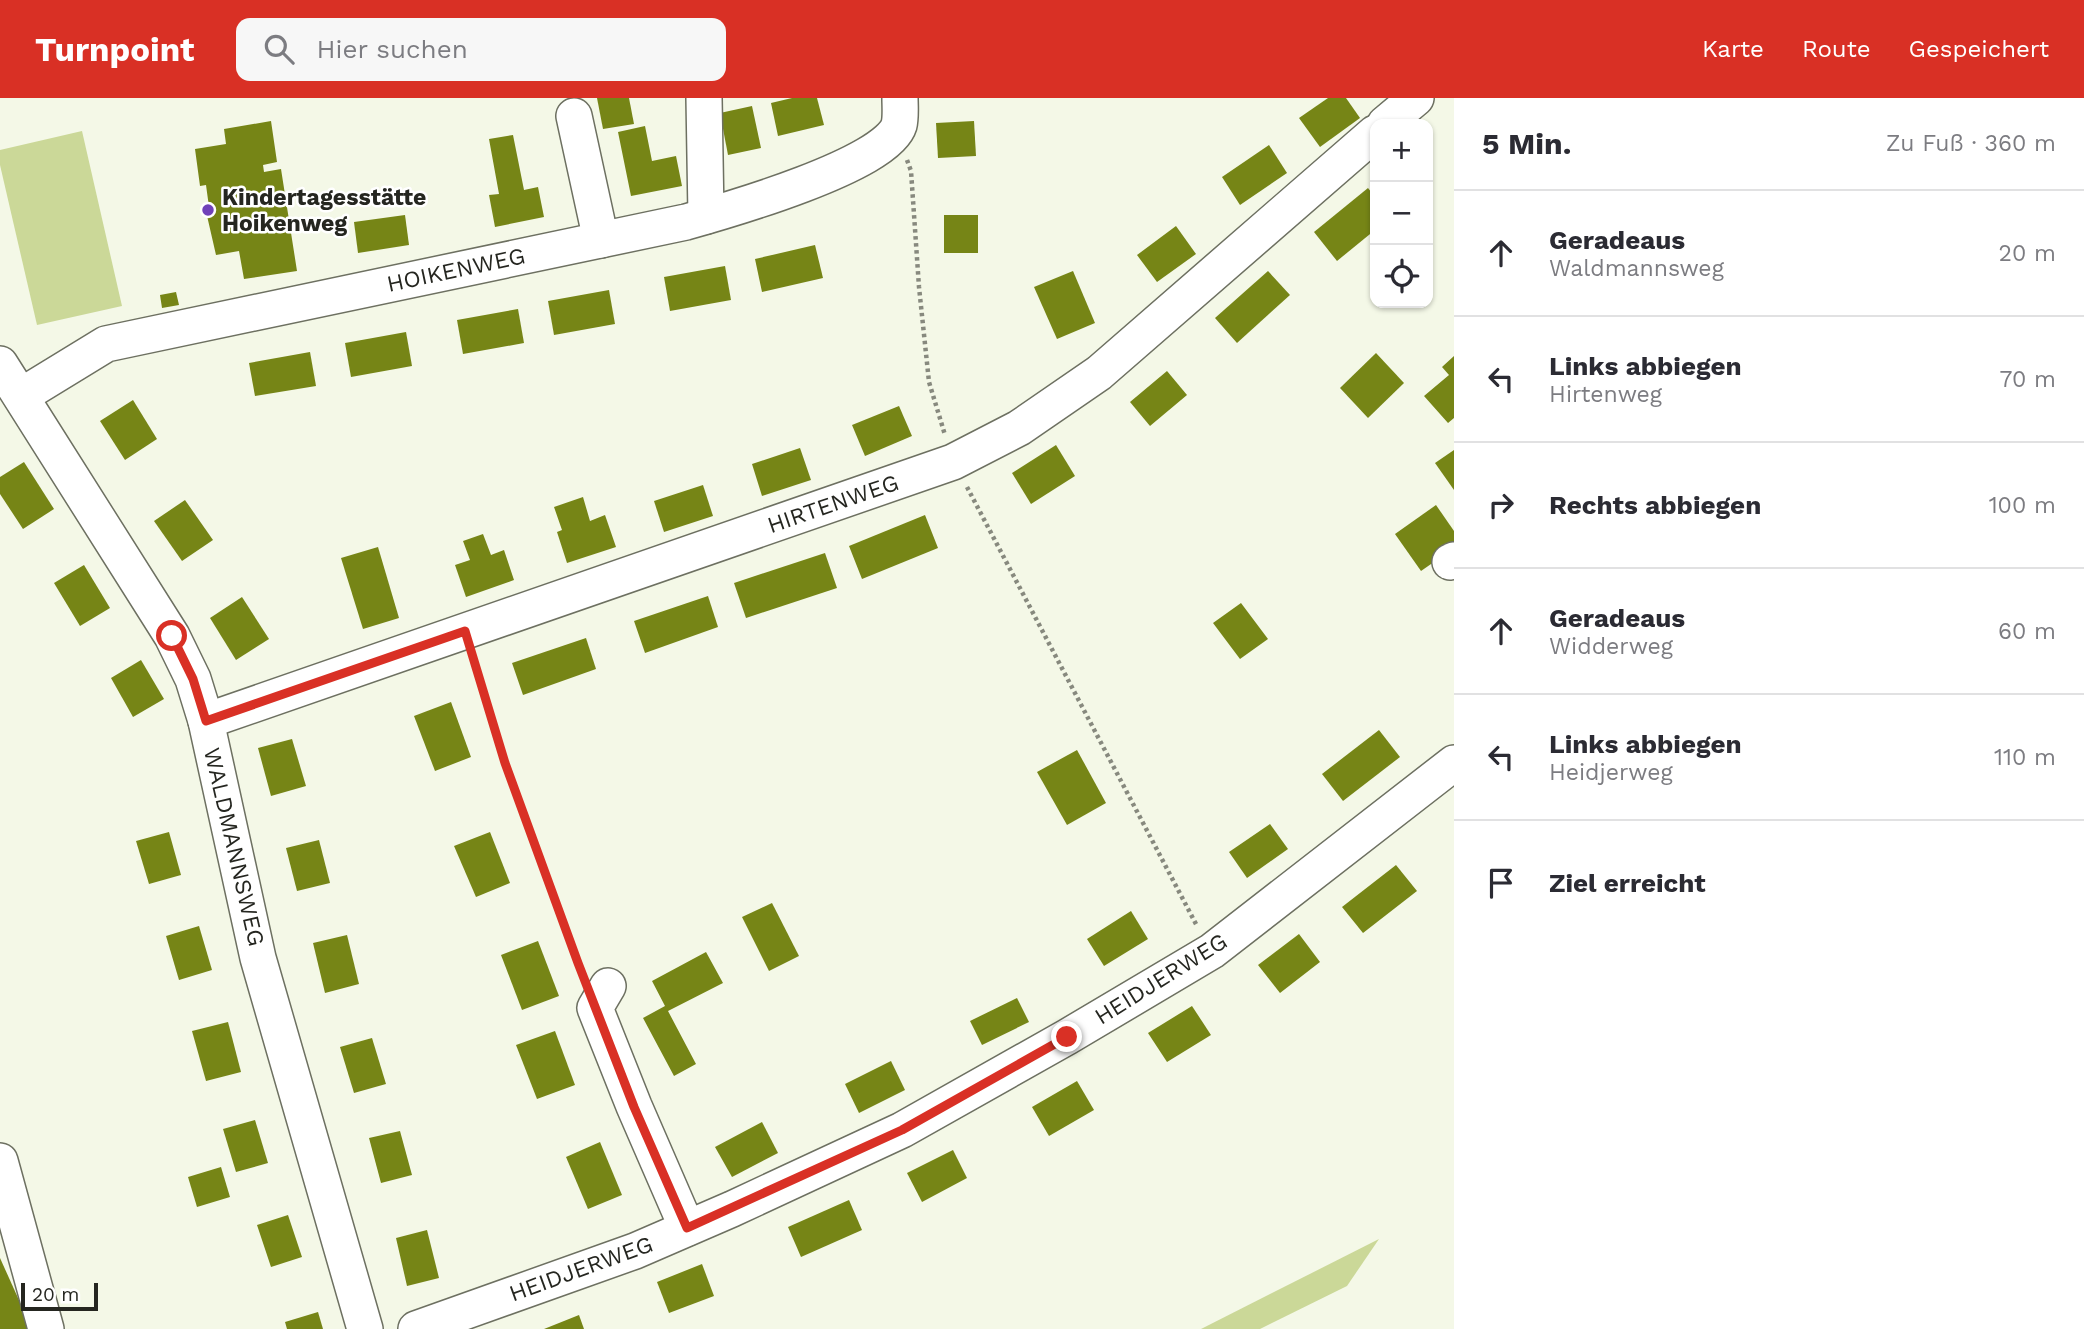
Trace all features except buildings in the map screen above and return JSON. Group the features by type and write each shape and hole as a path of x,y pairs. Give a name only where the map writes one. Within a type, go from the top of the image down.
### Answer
{"street":[{"path":"704,98 706,216"},
{"path":"891,137 899,126 900,98"},
{"path":"1391,119 1416,98"},
{"path":"574,116 601,240"},
{"name":"HIRTENWEG","path":"206,721 953,462 1019,428 1099,373 1370,136"},
{"name":"HOIKENWEG","path":"21,396 106,344 706,216 817,180 875,149 891,137"},
{"name":"WALDMANNSWEG","path":"0,364 172,636 193,679 206,721 258,958 365,1329"},
{"name":"HEIDJERWEG","path":"416,1329 635,1251 902,1130 1212,951 1454,763"},
{"path":"602,997 634,1107 687,1228"},
{"path":"0,1161 46,1329"}],"path":[{"path":"891,137 904,149 911,171 929,382 953,462 1212,951"},
{"path":"465,631 505,763 602,997"}],"green space":[{"path":"82,131 122,306 37,325 0,165 0,150"},
{"path":"1379,1239 1347,1286 1260,1329 1201,1329"}],"place":[{"name":"Kindertagesstätte Hoikenweg","path":"208,210"}],"route":[{"path":"172,636 193,679 206,721 465,631 505,763 578,963 634,1107 687,1228 902,1130 1067,1037"}]}
